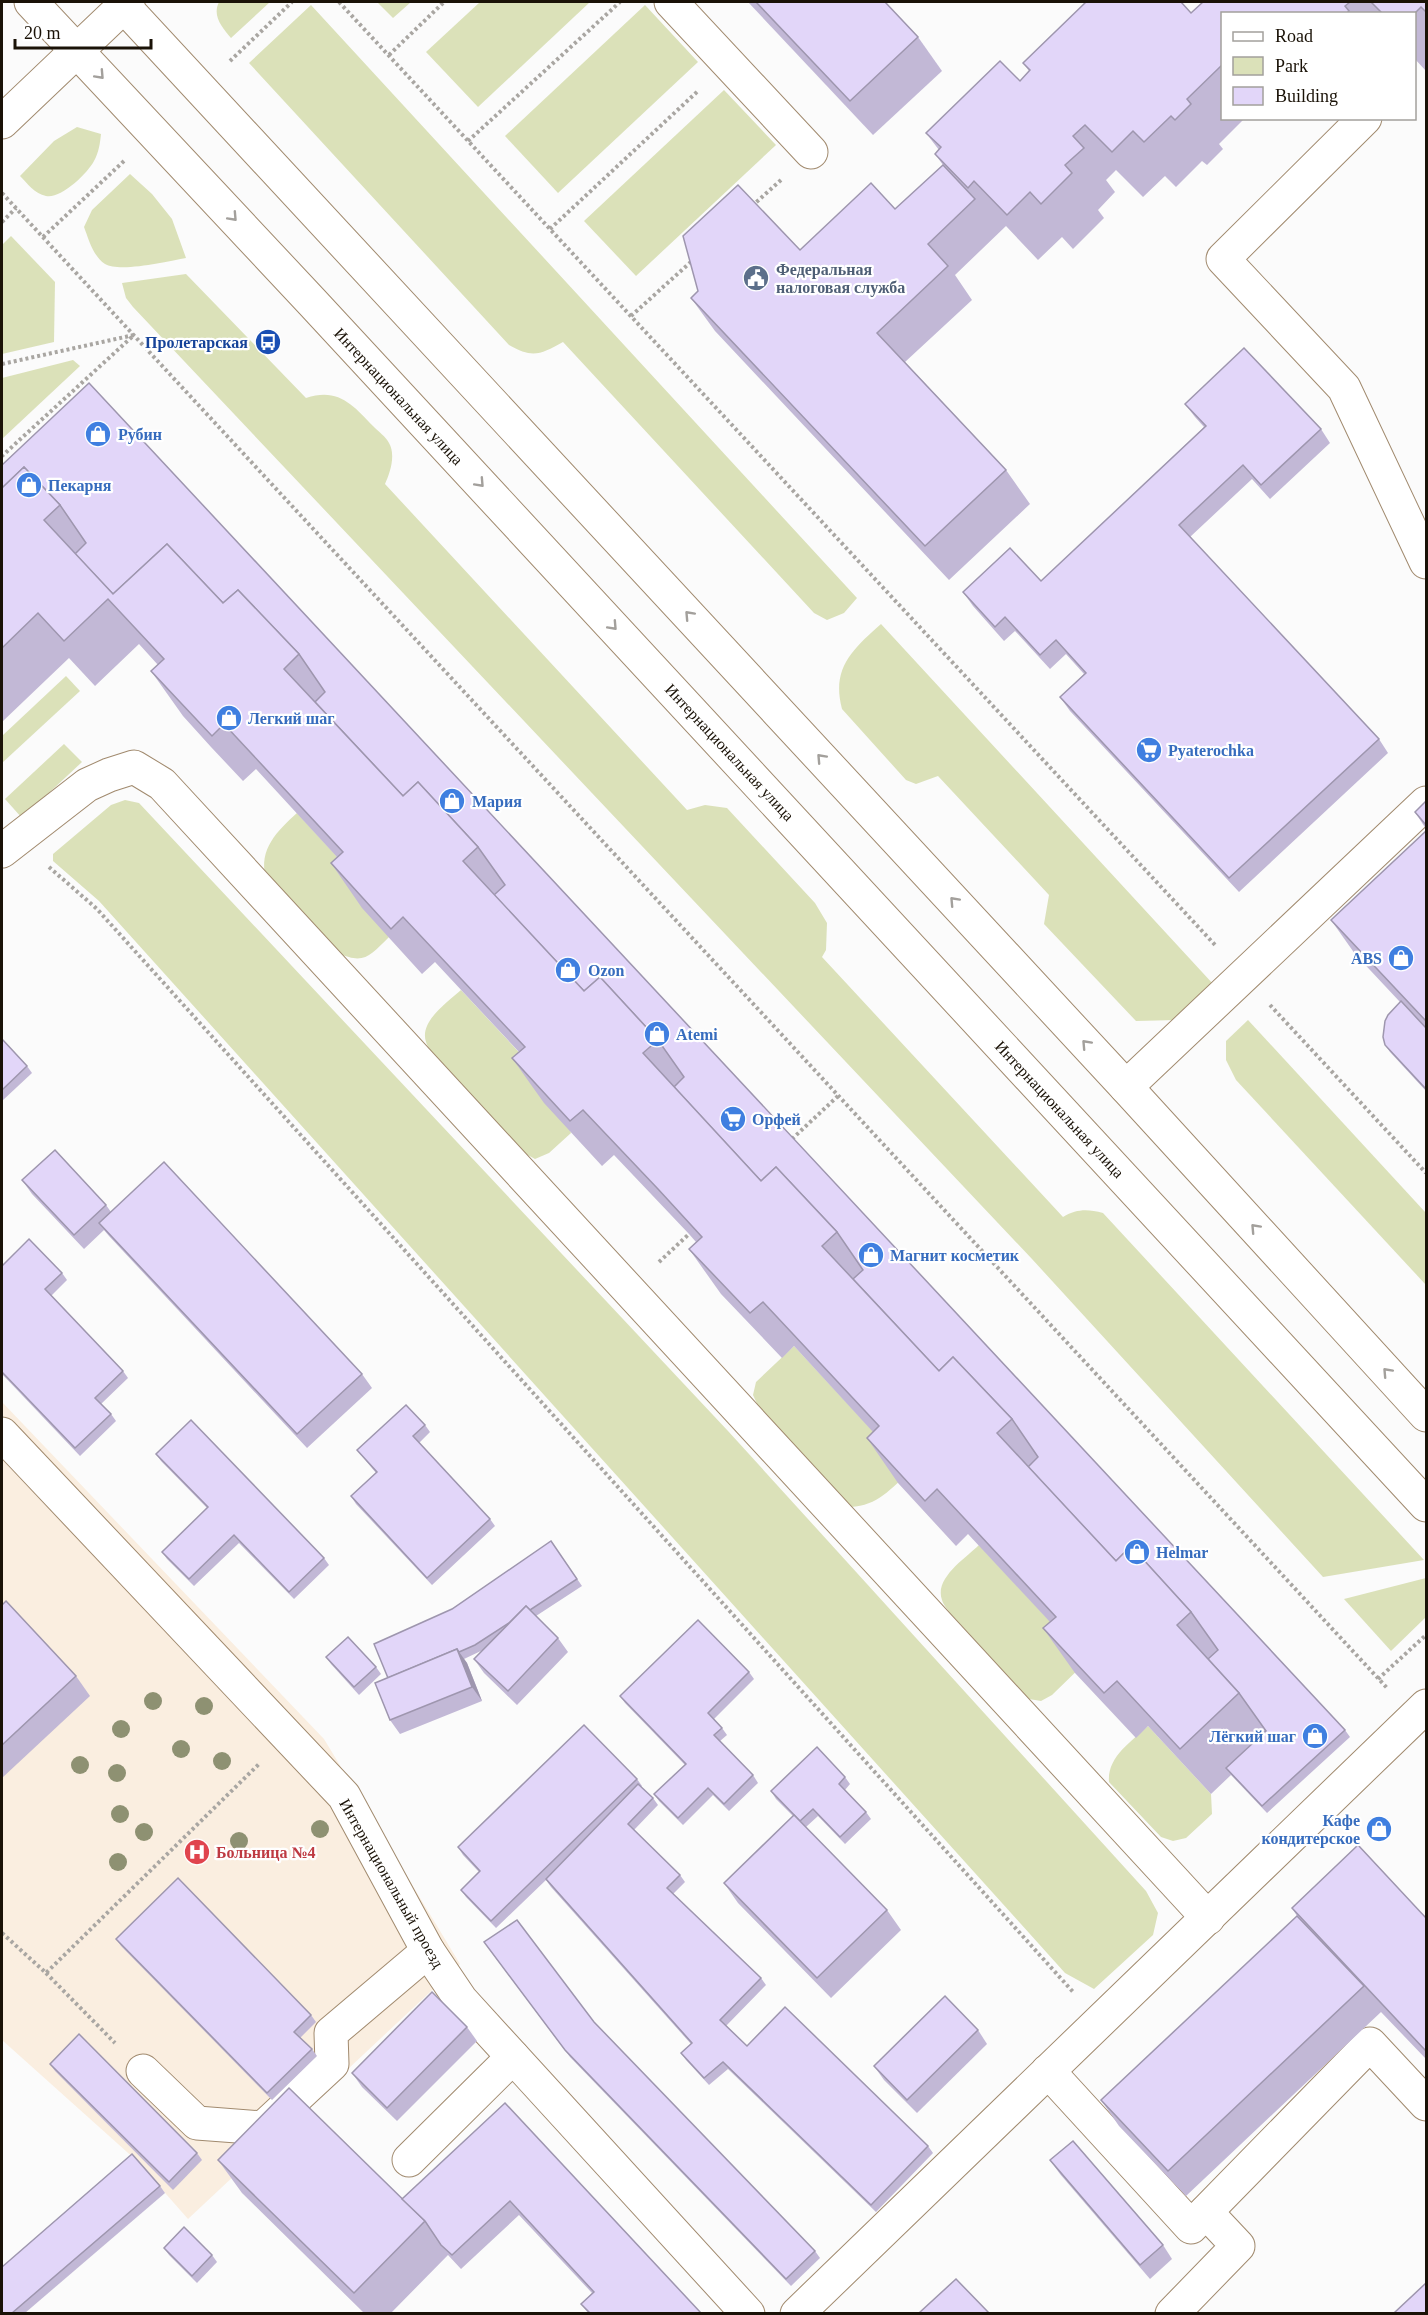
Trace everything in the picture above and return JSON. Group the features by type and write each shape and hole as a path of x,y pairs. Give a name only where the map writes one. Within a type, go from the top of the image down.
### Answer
{"main road":[{"name":"Интернациональная улица","path":"31,2 1426,1505"},
{"path":"671,2 811,152"},
{"path":"2,122 124,3 1426,1415"},
{"path":"1363,120 1223,259 1344,388 1426,562"},
{"path":"9,845 87,785 109,775 134,767 162,784 1208,1918"},
{"path":"1126,1087 1426,802"},
{"name":"Интернациональный проезд","path":"2,1434 344,1796 428,1951 461,2000 748,2313"},
{"path":"796,2313 1420,1712"},
{"path":"143,2071 197,2123 263,2128 332,2064 331,2034 428,1951"},
{"path":"1048,2071 1191,2227 1370,2044 1426,2104"},
{"path":"409,2160 513,2057"},
{"path":"1172,2313 1238,2246 1206,2211"}],"path":[{"path":"339,2 1426,1173"},
{"path":"389,55 444,2"},
{"path":"468,141 620,2"},
{"path":"550,229 728,63"},
{"path":"751,207 811,152"},
{"path":"2,193 1378,1679 1420,1712"},
{"path":"2,222 16,208"},
{"path":"631,316 700,254"},
{"path":"2,364 134,335"},
{"path":"2,456 134,335"},
{"path":"9,845 97,909 1099,2021"},
{"path":"792,1139 838,1096"},
{"path":"1378,1679 1426,1635"},
{"path":"46,1973 287,1737"},
{"path":"2,1933 46,1973 143,2071"}],"shaded area":[{"name":"Больница №4","path":"2,1402 324,1739 460,1964 188,2219 137,2161 2,2040"}],"green space":[{"path":"219,2 270,2 231,38 217,17"},
{"path":"377,2 411,2 393,18"},
{"path":"480,2 590,2 478,107 426,52"},
{"path":"311,5 857,598 844,613 827,620 814,613 563,342 549,350 537,353 524,352 509,345 249,63"},
{"path":"645,5 698,62 558,193 505,136"},
{"path":"724,90 776,145 636,276 584,221"},
{"path":"77,127 101,134 94,161 80,179 59,194 46,196 38,193 20,176 54,141"},
{"path":"130,174 152,194 172,219 186,258 144,266 121,267 105,264 97,257 84,227 92,210"},
{"path":"11,236 55,282 54,342 2,354 2,245"},
{"path":"186,274 306,398 317,395 336,396 359,411 384,436 392,453 385,484 687,810 705,805 727,808 815,903 827,923 826,950 822,957 1063,1217 1082,1211 1103,1213 1424,1560 1323,1577 1032,1259 133,307 126,298 122,283"},
{"path":"73,360 80,366 2,439 2,378"},
{"path":"881,624 1214,985 1177,1020 1136,1021 1044,924 1049,895 938,776 916,784 906,780 842,709 839,695 840,682 847,660 853,651"},
{"path":"66,676 80,691 2,763 2,736"},
{"path":"64,744 82,762 22,818 5,799"},
{"path":"125,800 139,803 728,1431 1146,1891 1158,1913 1153,1935 1094,1989 1065,1973 99,901 53,861 53,854 111,805"},
{"path":"297,813 374,897 389,937 366,957 347,957 338,953 266,877 264,867 267,849 283,826"},
{"path":"461,990 556,1092 571,1133 549,1153 535,1159 524,1153 427,1045 425,1034 431,1019"},
{"path":"1248,1020 1426,1213 1426,1285 1236,1080 1226,1060 1226,1041"},
{"path":"794,1346 910,1471 876,1500 851,1507 759,1408 753,1395 756,1382"},
{"path":"979,1545 1087,1661 1052,1695 1041,1701 1029,1699 950,1613 943,1602 941,1592 947,1576"},
{"path":"1426,1578 1426,1617 1391,1651 1344,1599"},
{"path":"1148,1726 1211,1794 1212,1814 1186,1838 1173,1841 1161,1837 1109,1782 1109,1773 1116,1758"}],"building":[{"path":"756,2 885,2 918,37 850,101"},
{"path":"1086,2 1181,2 1191,13 1203,2 1350,2 1345,6 1348,12 1221,12 1221,66 1187,99 1191,104 1175,120 1171,116 1144,142 1133,131 1112,152 1085,125 1073,136 1084,148 1065,165 1072,173 1041,204 1030,192 1007,215 974,181 968,188 935,154 941,147 926,133 1000,61 1020,81 1030,70 1023,63"},
{"path":"1371,2 1426,2 1426,12 1421,7 1416,12 1381,12"},
{"path":"943,165 975,199 928,244 948,266 877,333 1006,470 925,546 691,298 698,291 683,236 738,185 800,250 871,183 895,209"},
{"path":"1244,348 1321,429 1261,485 1243,465 1179,525 1379,739 1229,878 1060,697 1086,673 1056,640 1040,655 1005,617 995,627 963,592 1010,548 1041,581 1206,426 1185,404"},
{"name":"Орфей","path":"89,383 1345,1730 1262,1806 1226,1768 1266,1731 1239,1693 1208,1659 1218,1650 1191,1612 1131,1546 1116,1561 1028,1467 1038,1457 1012,1419 953,1357 939,1371 853,1279 863,1270 837,1232 776,1167 761,1181 674,1087 684,1077 658,1040 600,977 584,991 494,895 505,885 478,847 418,782 403,796 315,702 325,692 299,654 238,590 223,603 167,544 113,594 75,554 86,543 60,505 24,467 2,488 2,465"},
{"path":"24,467 60,505 44,520 113,594 167,544 223,603 238,590 299,654 284,669 403,796 418,782 478,847 463,861 584,991 600,977 658,1040 643,1053 761,1181 776,1167 837,1232 822,1246 939,1371 953,1357 1012,1419 997,1433 1116,1561 1131,1546 1191,1612 1177,1625 1239,1693 1180,1749 1117,1681 1104,1693 1043,1628 1056,1617 937,1489 925,1501 867,1438 879,1426 763,1302 750,1313 689,1249 702,1237 583,1110 570,1121 512,1058 525,1047 403,917 391,929 331,863 343,852 224,724 212,736 151,671 164,659 108,599 64,641 38,613 2,648 2,488"},
{"path":"1426,801 1426,825 1415,812"},
{"path":"1426,831 1426,1021 1331,920"},
{"path":"1401,1001 1426,1028 1426,1089 1385,1045 1383,1037 1385,1021"},
{"path":"2,1039 27,1066 2,1090"},
{"path":"55,1150 106,1205 74,1235 22,1180"},
{"path":"164,1162 362,1374 297,1434 99,1223"},
{"path":"29,1239 62,1273 45,1289 123,1371 95,1398 111,1414 75,1448 2,1372 2,1266"},
{"path":"406,1405 425,1425 413,1436 490,1519 427,1578 351,1496 377,1472 357,1450"},
{"path":"191,1420 324,1558 289,1592 234,1535 189,1579 162,1552 208,1507 156,1454"},
{"path":"551,1541 577,1579 530,1610 526,1606 509,1623 475,1645 459,1652 457,1649 388,1678 374,1644 452,1609"},
{"path":"6,1601 76,1676 2,1745 2,1605"},
{"path":"526,1606 558,1638 508,1691 474,1659"},
{"path":"698,1620 749,1672 708,1713 722,1728 714,1735 753,1775 724,1804 708,1788 678,1818 654,1794 686,1764 620,1696"},
{"path":"348,1637 376,1667 354,1687 326,1657"},
{"path":"457,1649 472,1687 390,1720 375,1683"},
{"path":"584,1725 637,1779 491,1921 461,1890 480,1871 458,1847"},
{"path":"817,1747 845,1777 839,1784 866,1812 840,1837 813,1809 800,1821 771,1791"},
{"path":"638,1784 653,1798 628,1824 680,1875 667,1888 761,1978 720,2020 747,2046 785,2007 928,2146 871,2205 723,2062 704,2078 681,2053 692,2043 546,1879"},
{"path":"794,1815 887,1910 817,1978 724,1883"},
{"path":"1358,1845 1426,1918 1426,2051 1292,1908"},
{"path":"178,1878 311,2015 294,2032 312,2049 267,2093 116,1939"},
{"path":"1297,1916 1364,1986 1168,2171 1101,2100"},
{"path":"517,1920 594,2022 815,2251 786,2279 565,2050 484,1942"},
{"path":"432,1992 467,2027 387,2108 352,2073"},
{"path":"945,1996 978,2030 907,2100 874,2066"},
{"path":"79,2034 197,2153 169,2182 50,2064"},
{"path":"289,2088 425,2221 354,2293 218,2160"},
{"path":"505,2103 701,2313 590,2313 581,2304 594,2292 510,2201 452,2255 441,2245 425,2221 402,2199"},
{"path":"1073,2141 1163,2245 1140,2265 1050,2160"},
{"path":"132,2154 160,2186 12,2313 2,2313 2,2267"},
{"path":"184,2227 212,2255 192,2276 164,2248"},
{"path":"956,2279 989,2313 919,2313"},
{"path":"1426,2283 1426,2313 1394,2313"}],"place":[{"name":"Федеральная налоговая служба","path":"756,278"},
{"name":"Пролетарская","path":"268,342"},
{"name":"Рубин","path":"98,434"},
{"name":"Пекарня","path":"29,485"},
{"name":"Легкий шаг","path":"229,718"},
{"name":"Pyaterochka","path":"1149,750"},
{"name":"Мария","path":"452,801"},
{"name":"ABS","path":"1401,958"},
{"name":"Ozon","path":"568,970"},
{"name":"Atemi","path":"657,1034"},
{"name":"Орфей","path":"733,1119"},
{"name":"Магнит косметик","path":"871,1255"},
{"name":"Helmar","path":"1137,1552"},
{"name":"Лёгкий шаг","path":"1315,1736"},
{"name":"Кафе кондитерское","path":"1379,1829"},
{"name":"Больница №4","path":"197,1852"}]}
